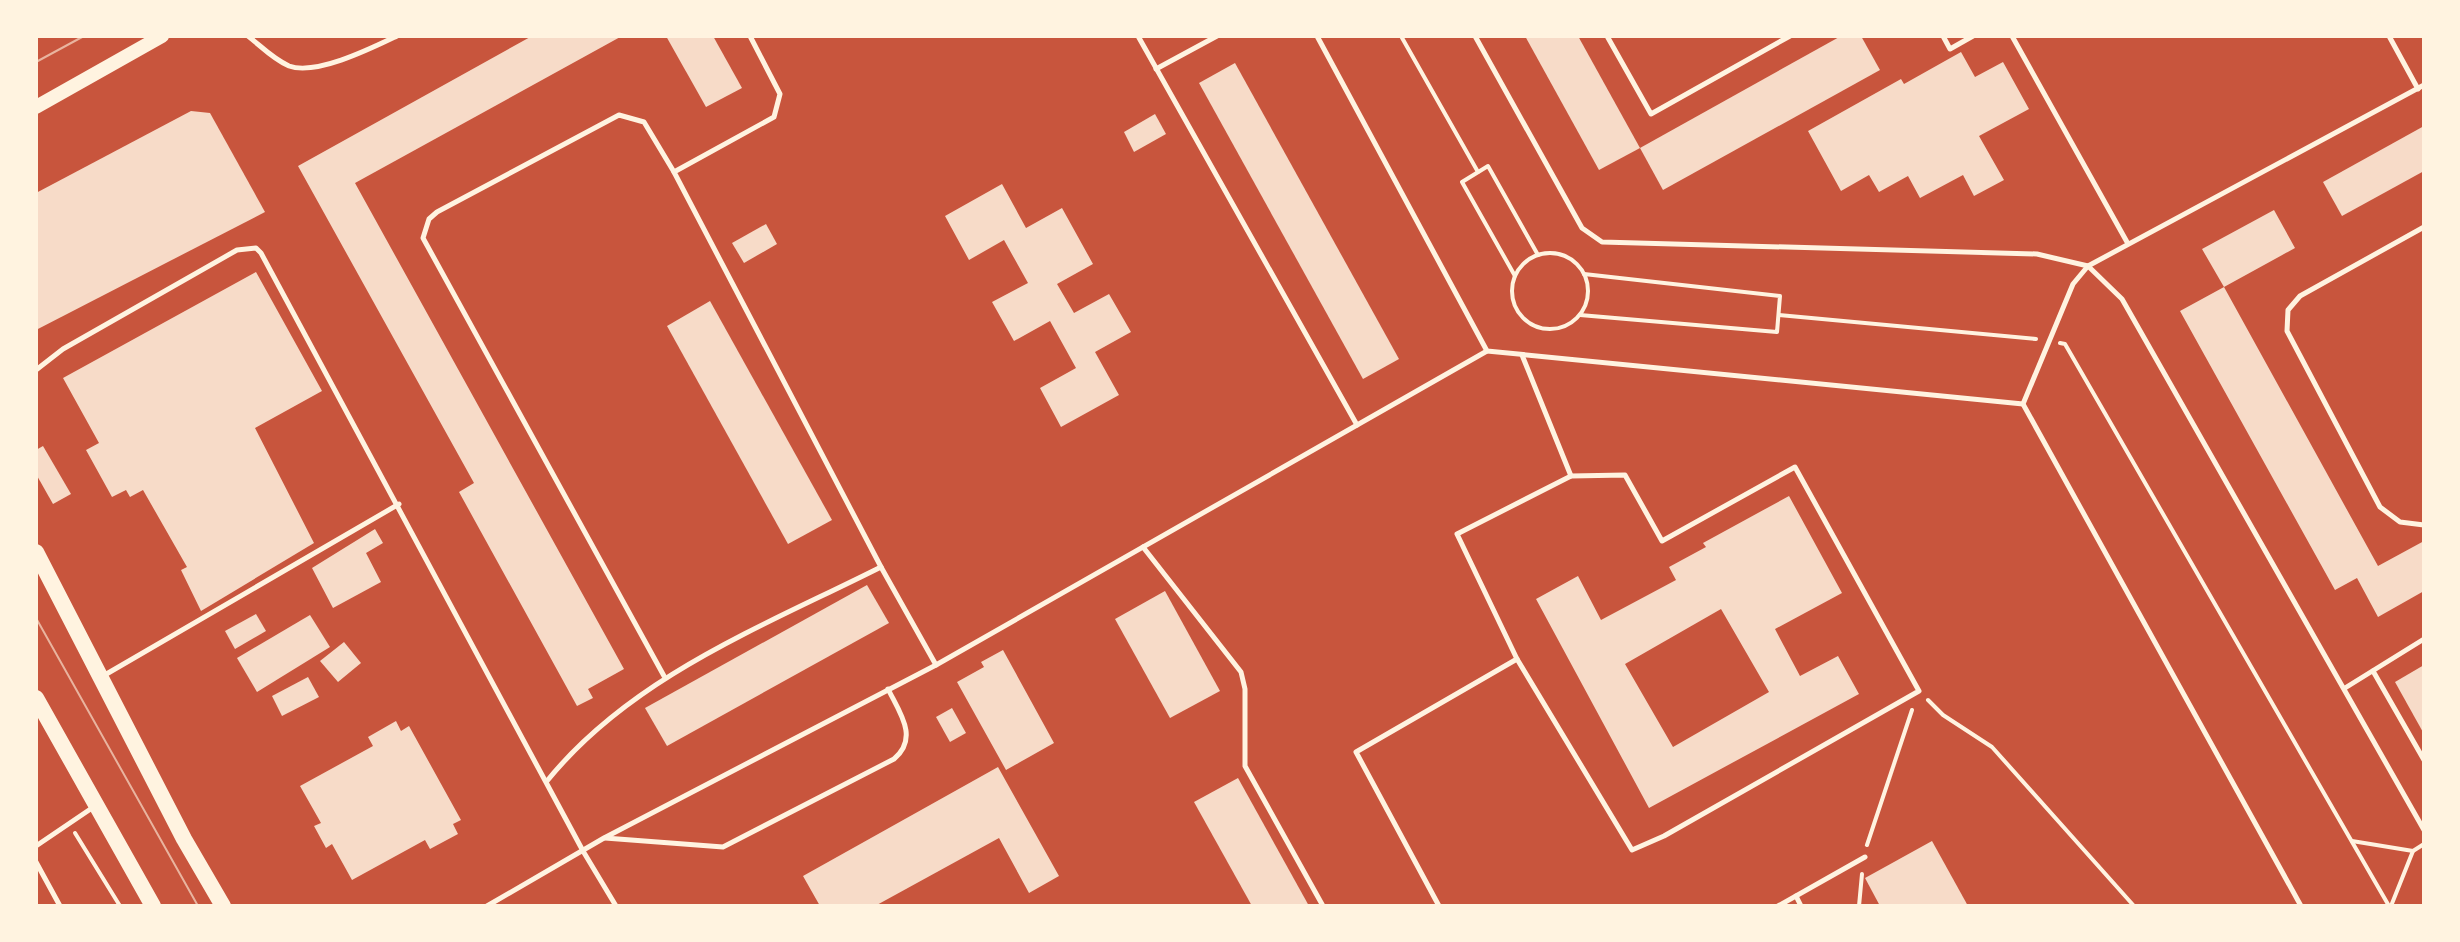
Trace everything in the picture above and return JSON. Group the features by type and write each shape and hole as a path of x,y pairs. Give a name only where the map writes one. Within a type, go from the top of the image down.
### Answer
{"main road":[{"path":"36,107 162,36"},
{"path":"36,552 184,839 223,906"},
{"path":"36,698 153,906"}],"lane":[{"path":"248,36 270,56 292,67 315,68 397,36"},
{"path":"674,172 774,117 780,94 751,36"},
{"path":"1138,36 1357,425"},
{"path":"1156,69 1217,36"},
{"path":"1317,36 1487,351"},
{"path":"1475,36 1582,228 1602,242 2037,254 2088,266 2122,299 2424,830"},
{"path":"1607,36 1651,114 1790,36"},
{"path":"1943,36 1950,49 1973,36"},
{"path":"2012,36 2127,242"},
{"path":"2023,404 2073,284 2088,266 2127,242 2421,87 2389,36"},
{"path":"664,676 423,238 429,219 437,212 619,115 644,122 674,172 881,567 936,665"},
{"path":"2424,227 2300,296 2288,310 2287,331 2380,507 2400,522 2424,525"},
{"path":"36,370 63,349 237,250 256,248 266,259 583,851 616,906"},
{"path":"487,906 604,838 936,665 1487,351 2023,404"},
{"path":"1522,355 1571,476"},
{"path":"2023,404 2301,906"},
{"path":"1795,467 1919,691 1664,836 1632,850 1517,659 1457,534 1571,476 1625,475 1662,541 1795,467"},
{"path":"102,677 399,504"},
{"path":"1143,547 1241,672 1245,689 1245,766 1323,906"},
{"path":"547,781 567,756 664,676 881,567"},
{"path":"2345,688 2424,639"},
{"path":"1439,906 1356,752 1517,659"},
{"path":"2373,671 2424,760"},
{"path":"604,838 723,847 894,759 906,744 908,735 888,689"},
{"path":"36,846 96,805"},
{"path":"1778,906 1865,857"},
{"path":"36,862 60,906"},
{"path":"1796,896 1801,906"}],"path":[{"path":"1401,36 1478,172"},
{"path":"1515,276 1462,182 1488,166 1538,255"},
{"path":"1559,254 1578,265 1584,274 1588,295 1580,315 1562,327 1551,329 1531,324 1516,308 1512,287 1515,276 1520,267 1538,255 1559,254"},
{"path":"1580,315 1777,332 1779,315 1780,296 1584,274"},
{"path":"1779,315 2065,344 2390,906"},
{"path":"1859,906 1870,831 1919,691 1943,715 1992,747 2134,906"},
{"path":"69,823 120,906"},
{"path":"2352,841 2413,851"},
{"path":"2390,906 2413,851 2424,844"}],"building":[{"path":"532,36 622,36 355,183 624,669 588,689 593,698 577,706 459,492 474,483 298,166"},
{"path":"666,36 713,36 742,88 706,107"},
{"path":"1525,36 1578,36 1640,148 1599,170"},
{"path":"1841,36 1861,36 1880,70 1663,190 1640,148"},
{"path":"1961,52 1975,77 2003,62 2029,109 1979,136 2004,180 1974,196 1963,175 1920,198 1908,176 1879,192 1869,175 1841,191 1808,131 1901,79 1904,84"},
{"path":"1235,63 1399,359 1363,379 1199,83"},
{"path":"191,111 210,113 265,212 36,330 36,193"},
{"path":"1155,114 1166,134 1134,152 1124,132"},
{"path":"2424,126 2424,171 2342,216 2323,182"},
{"path":"1002,184 1026,228 1062,208 1093,264 1057,284 1074,313 1109,294 1131,332 1095,352 1119,395 1061,427 1040,388 1076,368 1050,321 1014,341 992,302 1028,283 1004,240 969,260 945,216"},
{"path":"2274,210 2295,248 2224,287 2202,249"},
{"path":"766,224 777,244 744,263 732,243"},
{"path":"256,272 322,391 255,428 314,543 201,611 181,570 187,567 143,490 130,497 126,490 112,497 86,450 99,443 63,378"},
{"path":"2224,287 2378,566 2424,541 2424,591 2378,617 2357,578 2335,590 2180,311"},
{"path":"710,301 832,520 788,544 667,326"},
{"path":"43,446 71,494 53,504 36,474 36,450"},
{"path":"1789,496 1842,593 1775,629 1800,676 1838,656 1859,694 1649,808 1536,599 1578,576 1601,620 1676,580 1669,567 1706,547 1703,543","holes":["1721,609 1769,692 1673,747 1625,664"]},
{"path":"375,529 383,543 366,553 381,582 333,608 312,568"},
{"path":"867,585 889,623 667,746 645,708"},
{"path":"1165,591 1220,691 1170,718 1115,619"},
{"path":"256,614 266,631 235,649 225,631"},
{"path":"310,615 330,647 257,692 237,658"},
{"path":"344,642 361,663 338,682 320,661"},
{"path":"1003,650 1054,743 1006,770 957,682 984,667 981,662"},
{"path":"2424,665 2424,734 2395,682"},
{"path":"308,677 319,697 282,716 272,696"},
{"path":"952,708 966,733 950,742 936,717"},
{"path":"396,721 401,731 409,726 461,820 453,824 458,834 430,849 425,840 352,880 332,844 326,848 314,826 321,823 300,786 373,746 368,737"},
{"path":"998,767 1059,876 1029,893 999,838 875,906 820,906 803,876"},
{"path":"1238,778 1309,906 1252,906 1194,802"},
{"path":"1932,841 1968,906 1880,906 1865,878"}],"tram line":[{"path":"36,62 84,36"},
{"path":"36,618 198,906"}]}
